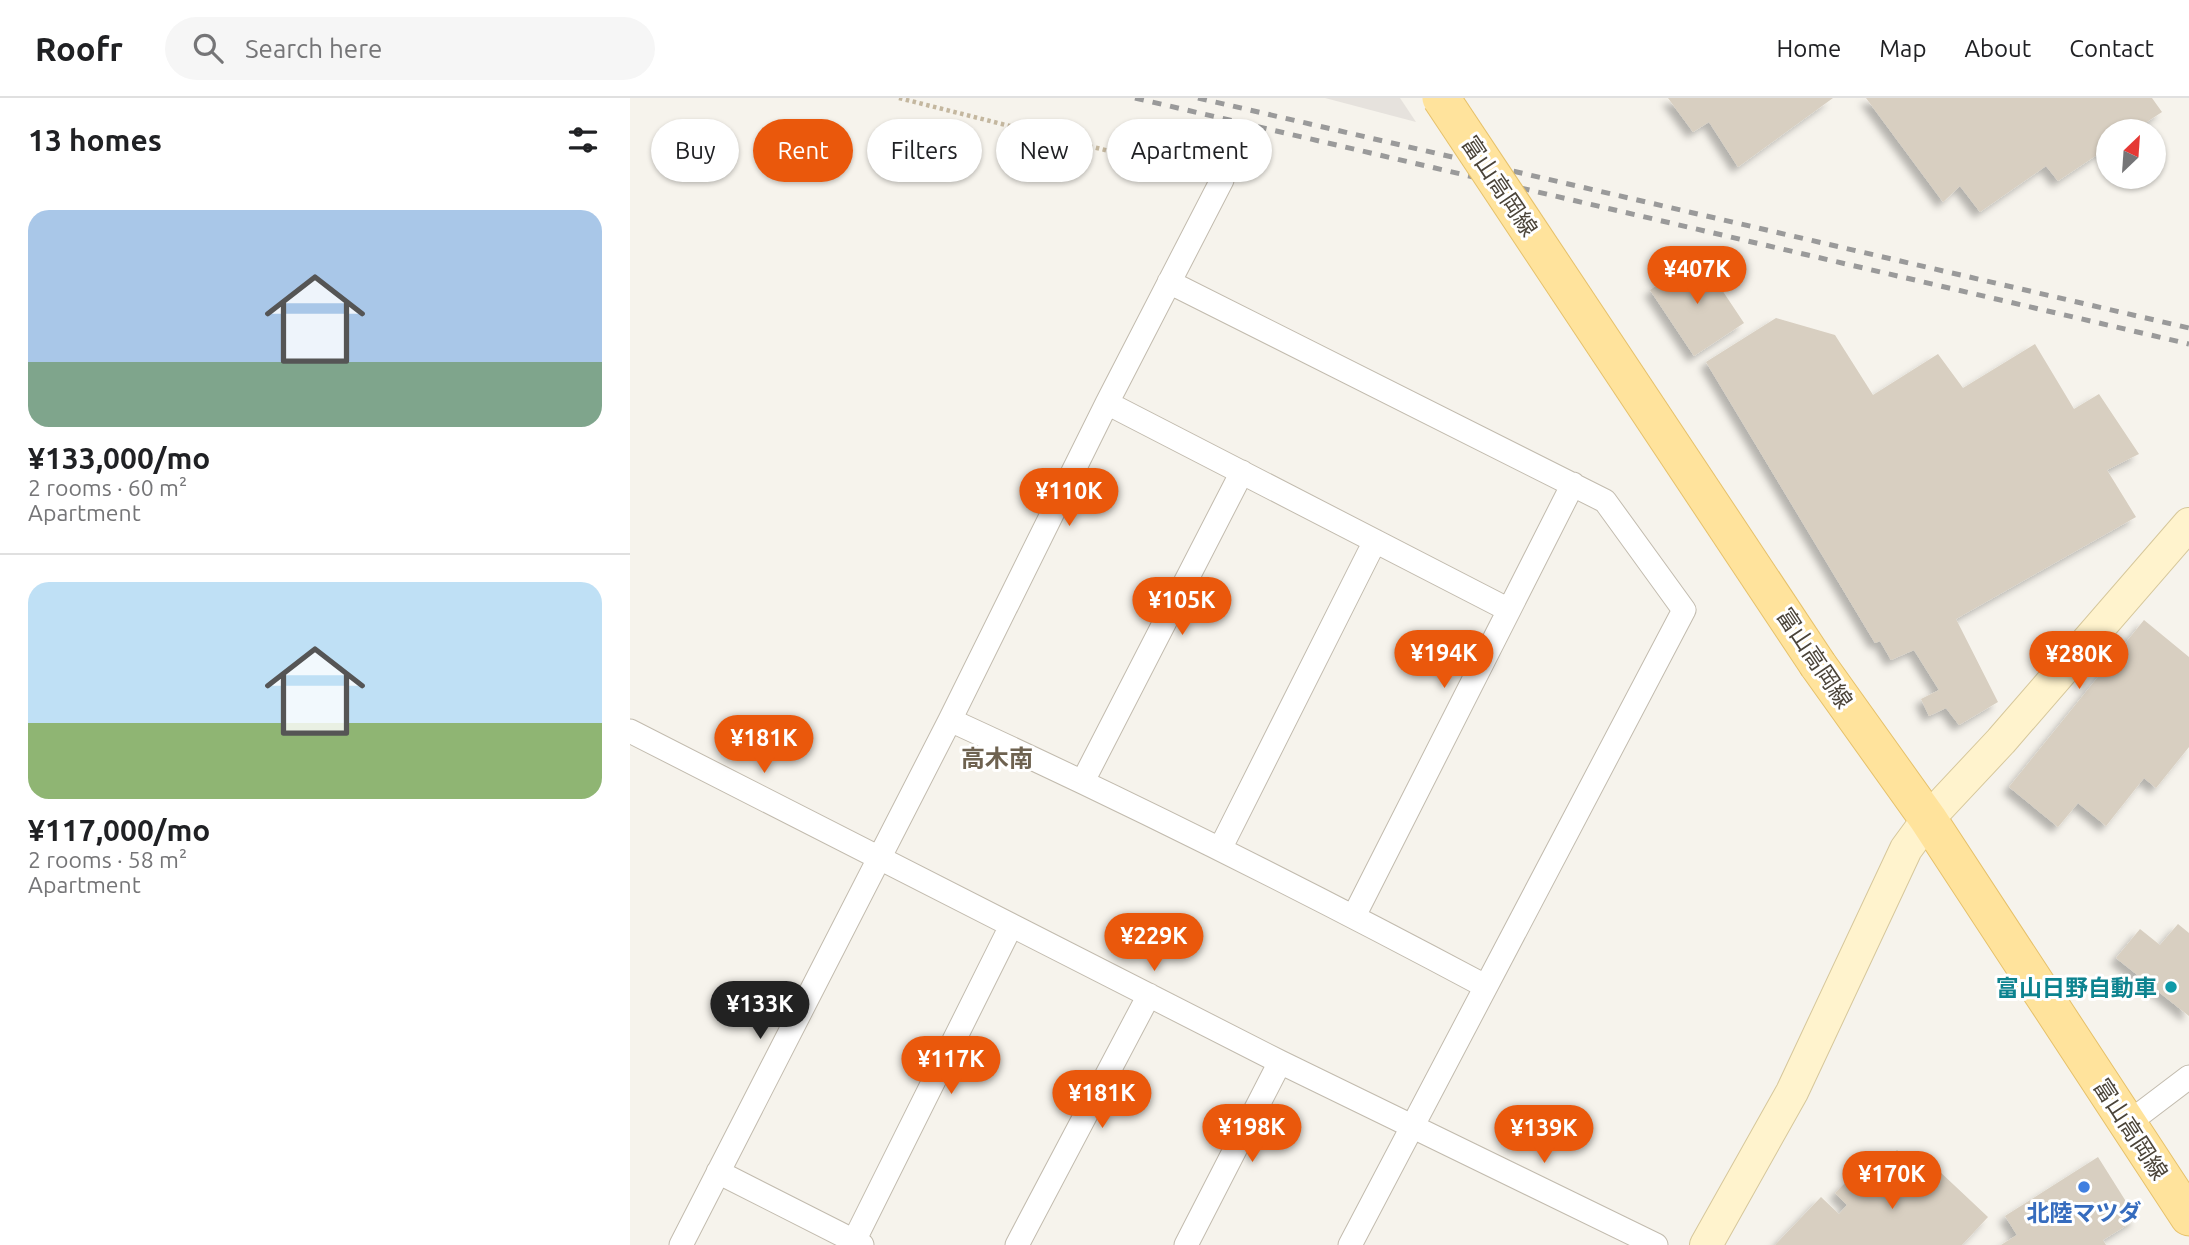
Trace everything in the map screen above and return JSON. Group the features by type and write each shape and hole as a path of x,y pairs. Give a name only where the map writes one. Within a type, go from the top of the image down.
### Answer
{"main road":[{"name":"富山高岡線","path":"1441,98 1818,666 1927,820 2189,1217"}],"street":[{"path":"681,1245 1221,182"},
{"path":"1169,282 1605,500 1684,610 1350,1245"},
{"path":"1107,403 1510,610"},
{"path":"1083,781 1242,472"},
{"path":"1354,916 1573,484"},
{"path":"1706,1245 1792,1092 1906,849 1927,820 2001,741 2189,524"},
{"path":"1220,849 1375,541"},
{"path":"950,720 1083,781 1220,849 1485,986"},
{"path":"630,731 1280,1062 1656,1245"},
{"path":"718,1172 856,1244 1011,926"},
{"path":"1017,1245 1149,995"},
{"path":"1185,1245 1280,1062"},
{"path":"2127,1124 2189,1077"}],"path":[{"path":"899,98 1107,151"}],"shaded area":[{"path":"1325,98 1400,98 1416,122"}],"building":[{"path":"1668,98 1833,98 1738,167 1709,122 1693,132"},
{"path":"1866,98 2152,98 2162,112 2151,119 2096,119 2096,156 2058,181 2046,166 1980,212 1960,186 1943,202"},
{"path":"1700,257 1744,323 1694,356 1650,290"},
{"path":"1776,318 1835,335 1873,395 1938,354 1963,388 2035,344 2074,409 2099,394 2139,454 2107,470 2136,517 1956,619 1998,702 1959,725 1946,708 1929,716 1921,699 1939,690 1914,650 1891,660 1880,641 1875,643 1706,362"},
{"path":"2144,620 2189,657 2189,747 2156,788 2144,778 2106,826 2078,803 2058,827 2009,787"},
{"name":"富山日野自動車","path":"2178,924 2189,933 2189,1016 2116,958 2140,929 2160,945"},
{"path":"1897,1150 1912,1164 1921,1154 1988,1217 1962,1245 1775,1245 1821,1197 1839,1214 1847,1205 1835,1193 1848,1180 1859,1190"},
{"name":"北陸マツダ","path":"2098,1157 2137,1219 2103,1240 2106,1245 2001,1245 2017,1235 2005,1216"}],"railway":[{"path":"1135,98 2189,344"},
{"path":"1198,98 2189,328"}],"place":[{"name":"富山日野自動車","path":"2171,987"},
{"name":"北陸マツダ","path":"2084,1187"}],"district":[{"name":"高木南","path":"997,758"}]}
